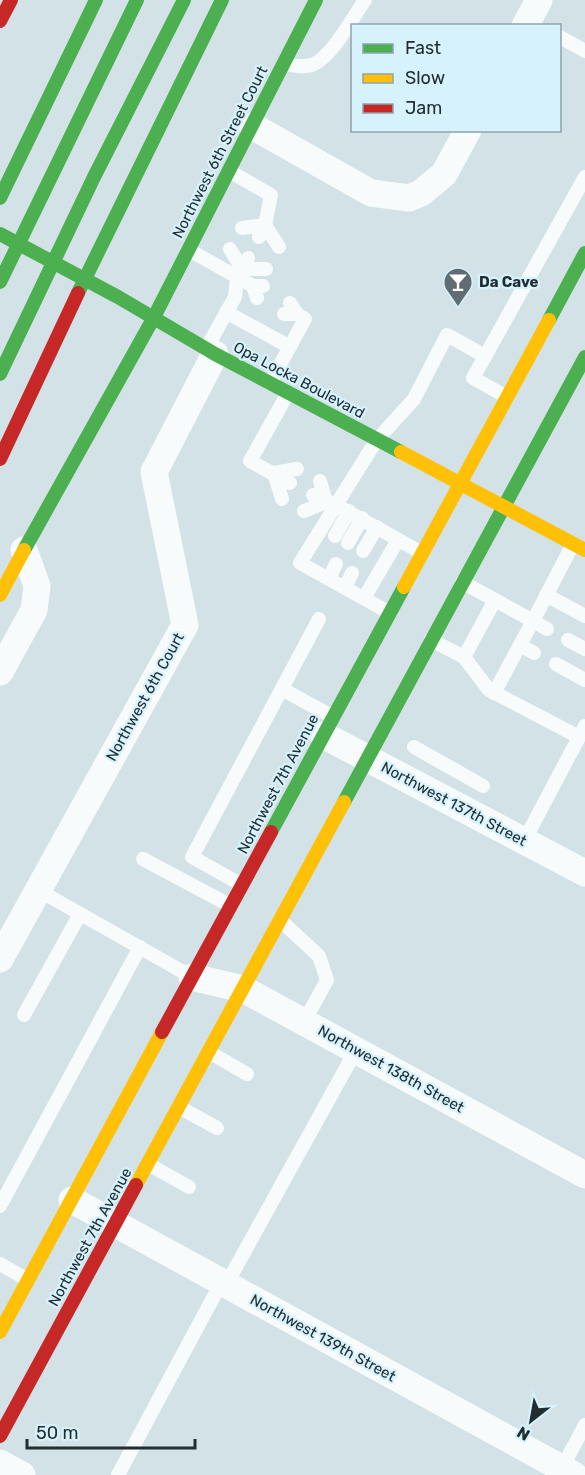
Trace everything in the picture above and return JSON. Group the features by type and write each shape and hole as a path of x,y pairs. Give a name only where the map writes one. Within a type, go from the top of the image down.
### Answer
{"main road":[{"path":"0,21 11,0"},
{"path":"0,198 96,0"},
{"path":"0,282 137,0"},
{"path":"0,374 94,177 184,0"},
{"path":"0,459 124,195 222,0"},
{"name":"Northwest 6th Street Court","path":"153,319 316,0"},
{"name":"Opa Locka Boulevard","path":"0,234 210,352 579,547"},
{"name":"Northwest 7th Avenue","path":"0,1332 585,253"},
{"path":"0,595 153,319"},
{"name":"Northwest 7th Avenue","path":"0,1436 585,357"}],"street":[{"path":"252,126 371,192 408,198 421,193 444,174 467,132"},
{"name":"Northwest 6th Court","path":"0,959 185,625 154,472 210,352"},
{"path":"0,672 34,610 37,586 24,549"},
{"name":"Northwest 137th Street","path":"328,726 366,758 428,773 524,841 585,873"},
{"name":"Northwest 138th Street","path":"192,977 243,989 585,1175"},
{"name":"Northwest 139th Street","path":"72,1200 568,1472"},
{"path":"0,1463 22,1475"}],"lane":[{"path":"284,63 296,66 313,65 326,54 365,0"},
{"path":"561,38 585,51"},
{"path":"229,171 271,195 262,231"},
{"path":"507,397 472,378 579,200 585,177"},
{"path":"242,228 262,231 279,247"},
{"path":"230,249 258,290"},
{"path":"189,250 242,268 266,269"},
{"path":"210,352 226,312 235,297 242,268"},
{"path":"270,383 305,319 291,310"},
{"path":"226,312 290,347"},
{"path":"390,613 300,563 376,441 414,399 447,335 484,356"},
{"path":"288,393 250,461 290,483"},
{"path":"274,473 297,469"},
{"path":"274,473 282,499"},
{"path":"320,481 337,506 335,536"},
{"path":"313,495 362,518 422,554"},
{"path":"304,511 337,506"},
{"path":"348,543 362,518"},
{"path":"363,551 377,527"},
{"path":"364,598 398,540"},
{"path":"494,693 546,595 579,547"},
{"path":"316,571 329,561 329,578"},
{"path":"345,588 352,573"},
{"path":"462,582 547,629"},
{"path":"546,595 585,616"},
{"path":"464,657 495,600"},
{"path":"242,885 192,857 319,620"},
{"path":"431,640 464,657 494,693 582,732 524,841"},
{"path":"568,640 585,649"},
{"path":"520,645 534,653"},
{"path":"556,664 585,680"},
{"path":"282,689 328,726"},
{"path":"414,747 428,773 483,786"},
{"path":"143,859 231,906"},
{"path":"38,891 192,977"},
{"path":"24,1015 80,914"},
{"path":"280,920 319,956 327,980 304,1022"},
{"path":"0,1206 140,947"},
{"path":"118,1475 223,1284 357,1050"},
{"path":"209,1052 247,1074"},
{"path":"179,1107 217,1128"},
{"path":"148,1164 189,1186"},
{"path":"0,1264 28,1280"},
{"path":"568,1472 585,1425"}],"traffic: fast":[{"path":"0,198 96,0"},
{"path":"0,282 137,0"},
{"path":"0,374 94,177 184,0"},
{"path":"78,293 222,0"},
{"path":"24,550 153,319 316,0"},
{"path":"0,234 118,297 215,354 401,452"},
{"path":"549,320 585,253"},
{"path":"344,802 585,357"},
{"path":"271,832 404,587"}],"traffic: slow":[{"path":"404,587 549,320"},
{"path":"401,452 585,550"},
{"path":"0,595 24,550"},
{"path":"136,1185 344,802"},
{"path":"0,1332 162,1032"}],"traffic: jam":[{"path":"0,21 11,0"},
{"path":"0,459 78,293"},
{"path":"162,1032 271,832"},
{"path":"0,1436 136,1185"}],"place":[{"name":"Da Cave","path":"458,308"}]}
